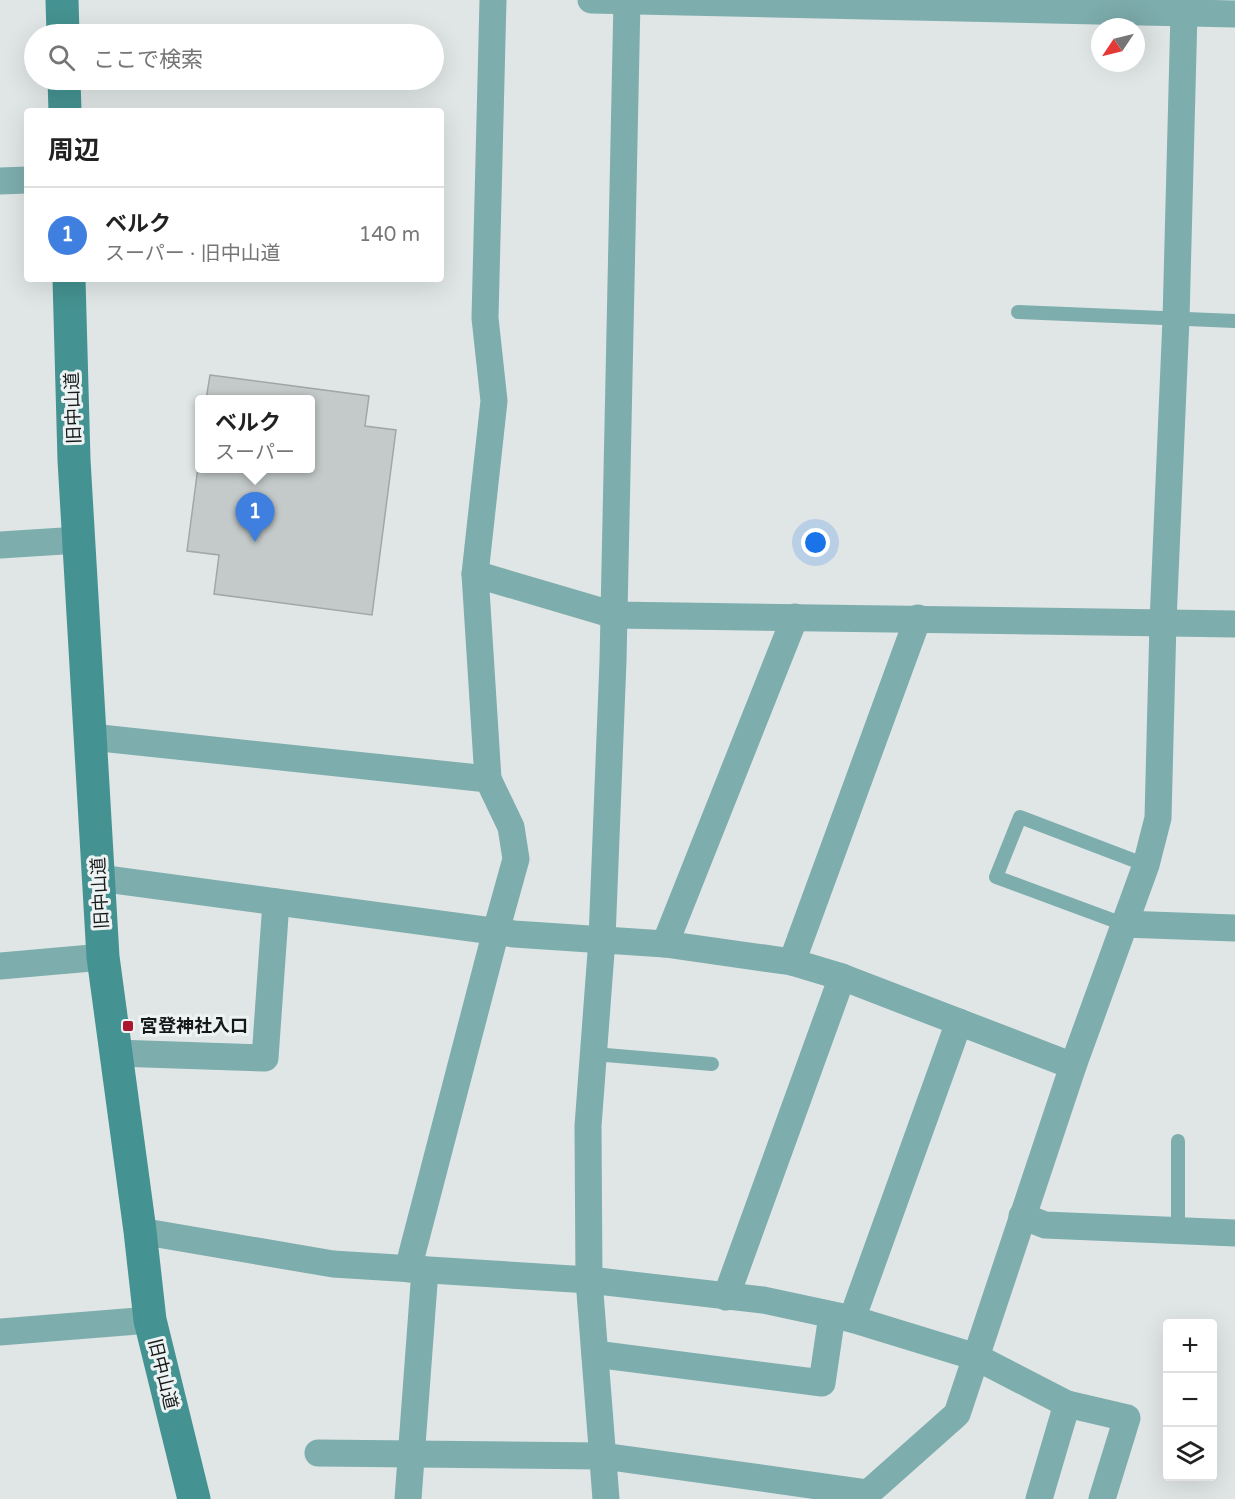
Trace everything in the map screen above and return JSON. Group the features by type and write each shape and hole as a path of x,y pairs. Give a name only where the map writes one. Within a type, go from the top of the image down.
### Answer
{"main road":[{"path":"62,0 63,24"},
{"path":"64,90 65,108"},
{"name":"旧中山道","path":"69,282 74,460 103,957 150,1320 194,1499"}],"street":[{"path":"408,1499 417,1269 496,931 516,859 511,827 488,779 475,574 494,401 485,318 493,0"},
{"path":"591,0 1235,14"},
{"path":"606,1499 588,1280 588,1126 602,939 614,615 627,1"},
{"path":"318,1453 603,1456 866,1496 957,1414 1073,1066 1146,865 1158,818 1162,622 1176,319 1184,13"},
{"path":"0,182 24,180"},
{"path":"0,545 79,540"},
{"path":"475,574 614,615 1235,624"},
{"path":"665,944 795,617"},
{"path":"792,962 918,618"},
{"path":"91,737 488,779"},
{"path":"99,878 496,931 665,944 792,962 842,977 1073,1066"},
{"path":"116,1053 265,1058 276,902"},
{"path":"1123,924 1235,928"},
{"path":"0,966 103,957"},
{"path":"726,1297 842,977"},
{"path":"595,1354 822,1383 842,1317 958,1022"},
{"path":"1022,1216 1045,1225 1235,1233"},
{"path":"140,1231 333,1264 588,1280 764,1300 842,1317 976,1357 1066,1404 1126,1418 1102,1499"},
{"path":"0,1332 150,1320"},
{"path":"1039,1499 1066,1404"}],"lane":[{"path":"1018,312 1235,321"},
{"path":"1123,924 996,877 1020,817 1146,865"},
{"path":"594,1054 712,1064"},
{"path":"1178,1142 1178,1230"}],"building":[{"path":"210,375 369,396 365,426 396,430 372,615 214,594 219,555 187,551 197,473 315,473 315,395 207,395"}],"place":[{"name":"ベルク","path":"255,542"},
{"name":"宮登神社入口","path":"128,1026"}]}
